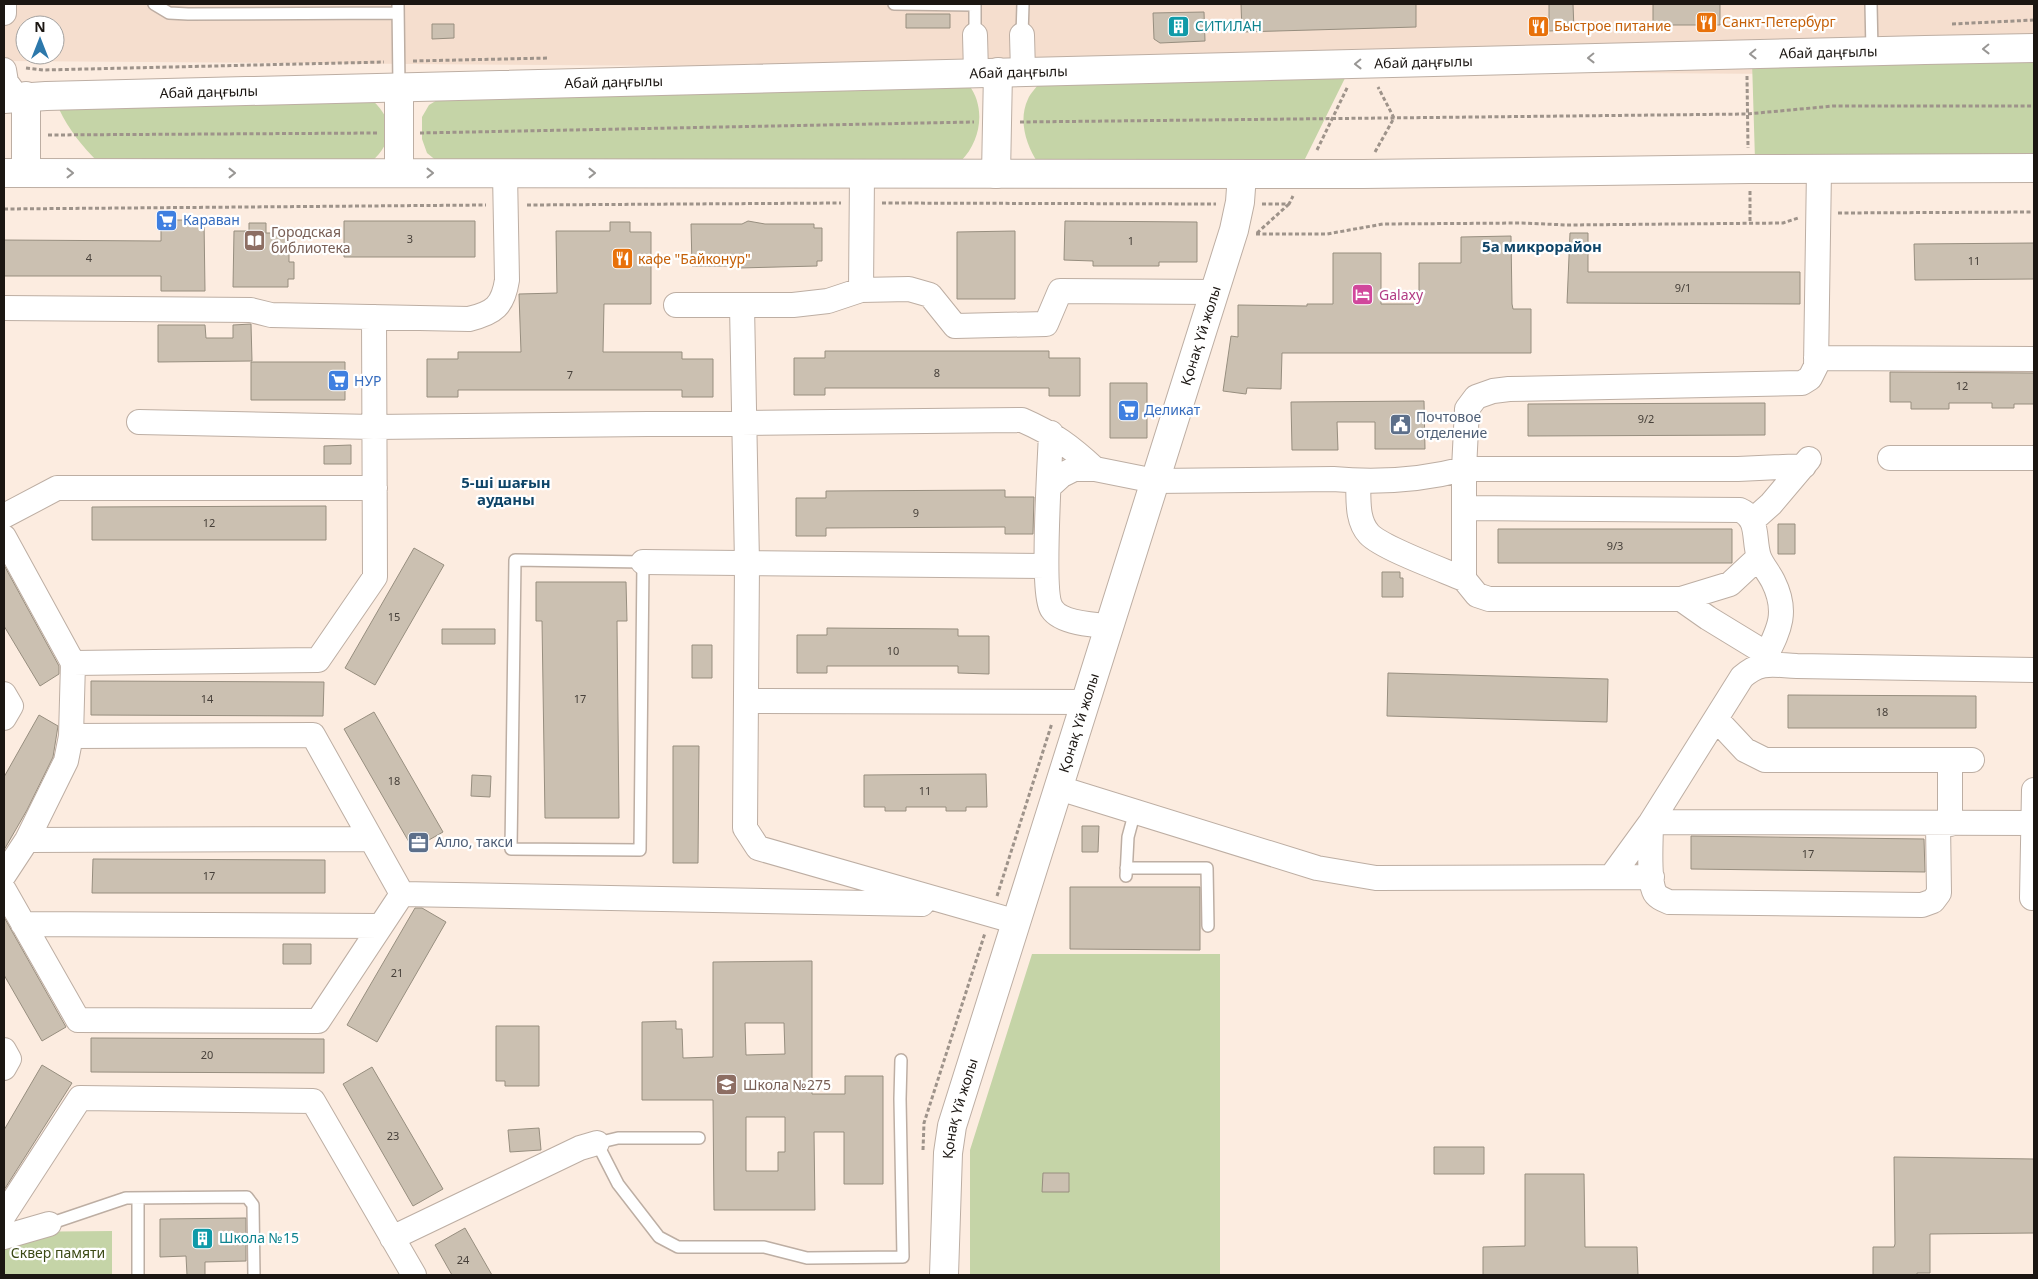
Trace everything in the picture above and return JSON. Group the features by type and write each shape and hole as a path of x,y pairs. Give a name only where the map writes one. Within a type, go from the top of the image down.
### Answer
{"main road":[{"name":"Абай даңғылы","path":"11,98 399,74 999,72 2034,48"},
{"path":"996,174 996,122 999,72"},
{"path":"399,74 399,173"},
{"path":"11,98 26,135 15,173 1363,174 1749,169 2034,168"},
{"name":"Қонақ Үй жолы","path":"944,1275 948,1153 952,1126 1234,230 1240,202 1242,174"}],"street":[{"path":"4,4 4,13"},
{"path":"975,35 999,72 1022,35"},
{"path":"11,98 6,82 13,69"},
{"path":"1464,579 1464,469 1467,409 1476,397 1493,390 1802,383 1810,378 1816,366 1819,169"},
{"path":"4,308 251,310 271,315 469,319 487,315 498,305 505,294 508,280 505,173"},
{"path":"861,290 862,174"},
{"path":"676,305 793,305 828,301 861,290 909,289 930,296 956,326 1046,324 1060,291 1215,292"},
{"path":"742,306 747,563 745,828 758,848 1016,922"},
{"path":"73,663 318,660 375,577 374,317"},
{"path":"1816,358 2034,359"},
{"path":"139,422 374,427 1022,420 1051,433 1095,469"},
{"path":"1051,433 1046,566 1049,604 1056,614 1084,624 1109,626"},
{"path":"1890,458 2034,458"},
{"path":"1050,486 1062,475 1074,468 1095,469 1155,481 1358,481 1433,477 1464,469 1738,469 1808,460 1770,504 1753,520"},
{"path":"1358,481 1359,513 1369,534 1389,546 1464,579 1478,595 1490,599 1681,599 1730,584 1759,557"},
{"path":"4,516 56,488 374,488"},
{"path":"1464,508 1740,510 1753,520 1759,557 1781,601 1780,626 1765,659 1742,677 1651,822 1611,877"},
{"path":"4,537 73,663 71,736 66,762 27,840 4,875"},
{"path":"643,562 1046,566"},
{"path":"1681,599 1765,659 1796,666 2034,670"},
{"path":"4,694 11,706 4,718"},
{"path":"746,701 1086,702"},
{"path":"1651,822 1654,892 1660,898 1670,902 1922,905 1933,901 1939,893 1944,824 1961,760 1765,760 1744,750 1716,719"},
{"path":"71,736 314,735 402,894"},
{"path":"1059,788 1317,868 1376,878 1652,877"},
{"path":"2032,898 2034,790"},
{"path":"1651,822 2034,823"},
{"path":"27,840 371,839"},
{"path":"4,890 78,1020 318,1021 402,894"},
{"path":"402,894 896,904 947,903"},
{"path":"23,924 380,926"},
{"path":"4,1050 9,1059 4,1068"},
{"path":"4,1215 80,1098 314,1101 414,1275"},
{"path":"392,1238 580,1148 597,1143"},
{"path":"4,1237 49,1224"}],"lane":[{"path":"154,4 169,13 188,14 398,8 399,74"},
{"path":"894,4 975,5 975,35"},
{"path":"1022,35 1023,4"},
{"path":"1871,4 1872,51"},
{"path":"515,560 643,562 640,850 511,849 515,560"},
{"path":"1135,811 1128,837 1126,872 1207,868 1208,926"},
{"path":"699,1138 618,1138 597,1143 618,1184 659,1237 678,1246 764,1246 807,1258 903,1256 900,1099 902,1060"},
{"path":"49,1224 126,1198 247,1197 253,1205 254,1275"},
{"path":"138,1198 138,1275"}],"path":[{"path":"1748,54 1750,222"},
{"path":"1367,64 1394,118"},
{"path":"13,69 399,74"},
{"path":"26,135 399,133 996,122 1748,114 1833,106 2034,106"},
{"path":"1363,174 1394,118"},
{"path":"4,209 862,203"},
{"path":"1255,234 1327,234 1383,224 1783,223 1818,213 2034,212"},
{"path":"991,914 1059,702"}],"shaded area":[{"path":"4,4 2034,4 2034,76 65,61 65,15 15,15 15,61 4,61"}],"green space":[{"path":"2034,58 2034,159 1755,160 1752,61"},
{"path":"1348,72 1303,163 1038,163 1030,148 1025,132 1025,107 1029,97 1039,83"},
{"path":"969,85 978,104 979,124 973,144 961,161 438,162 427,153 422,139 422,117 429,105 439,99"},
{"path":"373,101 385,116 388,132 384,147 371,162 98,162 76,137 59,109"},
{"path":"1032,954 1220,954 1220,1275 970,1275 970,1150"},
{"name":"Сквер памяти","path":"112,1231 112,1275 4,1275 4,1232"}],"building":[{"path":"1241,4 1416,4 1416,27 1242,32"},
{"path":"1549,4 1573,4 1574,30 1549,31"},
{"path":"1653,4 1720,4 1720,25 1653,25"},
{"name":"СИТИЛАН","path":"1204,12 1205,41 1160,43 1154,39 1153,13"},
{"path":"906,14 950,14 950,28 906,28"},
{"path":"432,24 454,24 454,38 432,39"},
{"path":"161,220 204,220 205,291 161,291 161,276 4,276 4,240 161,241"},
{"path":"344,221 475,221 475,257 344,257"},
{"path":"748,221 765,224 814,224 814,228 822,228 822,261 817,261 817,266 739,268 739,266 692,266 691,224 742,224"},
{"path":"1065,221 1197,222 1197,262 1159,262 1159,266 1093,266 1093,261 1064,260"},
{"path":"610,222 630,222 630,232 651,232 651,304 604,304 603,352 682,352 682,359 713,359 713,397 682,397 682,390 458,390 458,397 427,397 427,359 458,359 458,352 521,352 519,294 557,293 556,231 610,231"},
{"path":"249,223 266,223 266,233 289,233 289,262 294,262 294,279 288,279 288,287 233,287 234,231 249,231"},
{"path":"1015,231 1015,299 957,299 957,232"},
{"path":"1570,233 1588,233 1588,272 1800,272 1800,304 1567,303"},
{"path":"1511,236 1512,304 1513,309 1531,309 1531,353 1282,353 1281,389 1247,388 1246,394 1223,391 1231,336 1238,337 1238,305 1307,306 1307,304 1333,304 1333,253 1381,253 1381,304 1419,304 1419,263 1461,263 1461,237"},
{"path":"2034,243 2034,279 1915,280 1914,244"},
{"path":"251,324 252,361 158,362 158,325 205,325 206,338 233,338 233,325"},
{"path":"825,351 1049,351 1049,358 1080,358 1080,396 1049,396 1049,388 825,388 825,395 794,395 794,358 825,358"},
{"path":"251,362 345,362 345,400 251,400"},
{"path":"1890,372 2034,373 2034,404 2014,404 2014,408 1992,408 1992,403 1949,403 1949,409 1911,409 1911,402 1890,402"},
{"name":"Деликат","path":"1110,383 1147,383 1147,438 1110,438"},
{"path":"1424,401 1425,449 1375,449 1375,422 1337,422 1338,450 1292,450 1291,402"},
{"path":"1765,403 1765,435 1528,436 1528,404"},
{"path":"351,445 351,464 324,464 324,446"},
{"path":"1005,490 1005,497 1034,497 1033,534 1005,534 1005,527 826,528 826,536 796,536 796,498 826,498 826,491"},
{"path":"326,506 326,540 92,540 92,507"},
{"path":"1778,524 1795,524 1795,554 1778,554"},
{"path":"1498,529 1732,529 1732,563 1498,563"},
{"path":"414,548 444,565 375,685 345,668"},
{"path":"4,565 59,666 59,674 40,686 4,626"},
{"path":"1382,572 1400,572 1400,578 1403,578 1403,597 1382,597"},
{"path":"536,582 626,582 627,621 617,621 619,818 545,818 542,621 536,621"},
{"path":"827,628 958,629 958,636 989,636 989,674 958,673 958,666 827,666 827,673 797,673 797,635 827,635"},
{"path":"442,629 495,629 495,644 442,644"},
{"path":"692,645 712,645 712,678 692,678"},
{"path":"1388,673 1608,679 1607,722 1387,716"},
{"path":"91,681 324,682 323,716 91,715"},
{"path":"1788,695 1976,696 1976,728 1788,728"},
{"path":"374,712 443,832 413,849 344,729"},
{"path":"39,715 58,726 53,757 27,810 4,850 4,777"},
{"path":"673,746 699,746 698,863 673,863"},
{"path":"986,774 987,807 966,807 966,811 946,811 946,807 906,807 906,811 885,811 885,807 864,807 864,775"},
{"path":"472,775 491,776 490,797 471,796"},
{"path":"1082,826 1099,826 1098,852 1082,852"},
{"path":"1691,836 1924,839 1925,872 1691,869"},
{"path":"93,859 325,860 325,893 92,893"},
{"path":"1070,887 1200,887 1200,950 1070,949"},
{"path":"415,908 422,908 446,922 377,1042 347,1025"},
{"path":"4,917 66,1027 42,1041 4,975"},
{"path":"283,944 311,944 311,964 283,964"},
{"name":"Школа №275","path":"812,961 812,1094 845,1094 845,1076 883,1076 883,1184 844,1184 844,1132 814,1132 815,1210 714,1210 713,1100 642,1100 642,1022 676,1021 676,1029 682,1029 683,1058 713,1057 713,962","holes":["745,1023 784,1023 785,1054 746,1055","746,1117 785,1117 785,1152 778,1152 778,1171 746,1171"]},
{"path":"496,1026 539,1026 539,1086 505,1086 505,1081 496,1081"},
{"path":"91,1038 324,1039 324,1073 91,1072"},
{"path":"42,1065 72,1083 4,1190 4,1130"},
{"path":"372,1067 443,1189 413,1206 343,1084"},
{"path":"539,1128 541,1150 510,1152 508,1130"},
{"path":"1434,1147 1484,1147 1484,1174 1434,1174"},
{"path":"1894,1157 2034,1159 2034,1233 1930,1234 1930,1273 1917,1273 1917,1275 1873,1275 1873,1247 1894,1247 1895,1244"},
{"path":"1043,1173 1069,1173 1069,1192 1042,1192"},
{"path":"1525,1174 1584,1174 1585,1247 1637,1247 1638,1275 1483,1275 1483,1247 1525,1246"},
{"name":"Школа №15","path":"246,1218 246,1261 205,1262 205,1275 187,1275 186,1256 160,1257 160,1219"},
{"path":"465,1228 492,1275 452,1275 435,1245"}],"place":[{"name":"Санкт-Петербург","path":"1706,22"},
{"name":"СИТИЛАН","path":"1179,26"},
{"name":"Быстрое питание","path":"1538,26"},
{"name":"Караван","path":"167,220"},
{"name":"Городская библиотека","path":"255,240"},
{"name":"кафе \"Байконур\"","path":"622,259"},
{"name":"Galaxy","path":"1363,295"},
{"name":"НУР","path":"338,381"},
{"name":"Деликат","path":"1128,410"},
{"name":"Почтовое отделение","path":"1400,425"},
{"name":"Алло, такси","path":"419,842"},
{"name":"Школа №275","path":"727,1085"},
{"name":"Школа №15","path":"203,1238"}],"district":[{"name":"5а микрорайон","path":"1542,247"},
{"name":"5-ші шағын ауданы","path":"506,492"}]}
